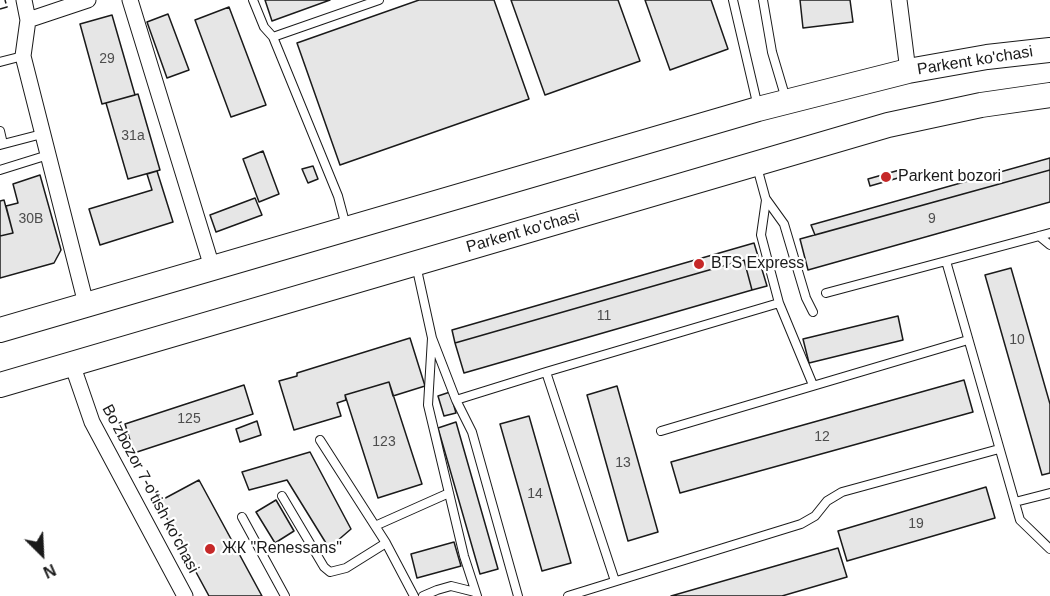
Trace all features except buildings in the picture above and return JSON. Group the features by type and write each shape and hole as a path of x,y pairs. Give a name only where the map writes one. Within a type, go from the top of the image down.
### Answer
{"main road":[{"name":"Parkent ko'chasi","path":"0,330 787,101 908,71 987,57 1050,50"},
{"name":"Parkent ko'chasi","path":"0,385 900,123 981,105 1050,95"}],"street":[{"path":"24,0 28,20 23,56 86,304"},
{"path":"28,20 88,0"},
{"path":"130,0 212,267"},
{"path":"899,0 908,71"},
{"name":"Bo'zbozor 7-o'tish ko'chasi","path":"72,364 92,422 185,596"}],"lane":[{"path":"253,0 264,27 273,37 338,196 347,228"},
{"path":"273,37 379,0"},
{"path":"733,0 758,109"},
{"path":"763,0 772,52 787,101"},
{"path":"0,62 23,56"},
{"path":"0,131 2,144 42,134"},
{"path":"0,170 48,155"},
{"path":"756,164 766,199 784,224 806,298 813,312"},
{"path":"766,199 761,235 779,303 813,385"},
{"path":"826,293 1050,233"},
{"path":"1039,236 1050,245"},
{"path":"946,261 1020,520 1050,549"},
{"path":"416,263 432,338 456,400 472,432 519,596"},
{"path":"456,400 779,303"},
{"path":"432,338 428,405 476,594"},
{"path":"661,431 968,340"},
{"path":"546,372 615,581"},
{"path":"320,440 386,543 414,596"},
{"path":"568,596 801,524 815,516 827,501 842,492 999,449"},
{"path":"375,526 449,493"},
{"path":"1015,502 1050,493"},
{"path":"282,496 324,567 330,572 346,568 386,543"},
{"path":"242,517 285,596"},
{"path":"423,596 451,586 476,594"}],"fence":[{"path":"0,9 7,7 5,0"}],"place":[{"name":"Parkent bozori","path":"886,177"},
{"name":"BTS Express","path":"699,264"},
{"name":"ЖК \"Renessans\"","path":"210,549"}]}
